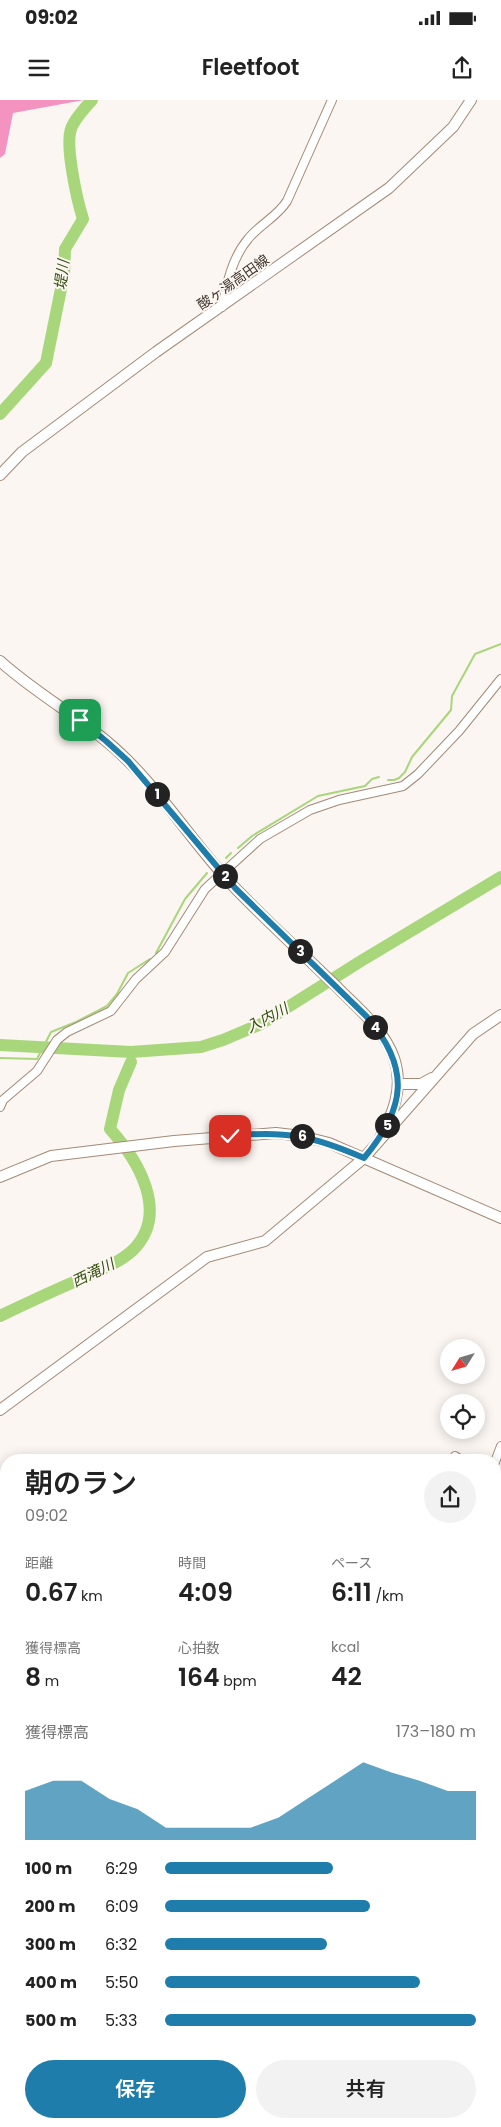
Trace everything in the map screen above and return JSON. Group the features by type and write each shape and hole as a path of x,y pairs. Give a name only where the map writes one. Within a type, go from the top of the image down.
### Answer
{"street":[{"path":"222,307 232,266 240,250 259,228 280,212 287,201 332,100"},
{"name":"酸ヶ湯高田線","path":"0,475 22,452 156,352 389,188 453,128 471,100"},
{"path":"0,661 106,741 128,761 236,889 324,974 381,1034 394,1058 398,1084 395,1106 379,1140"},
{"path":"0,1107 3,1100 37,1071 57,1040 67,1032 111,1011 136,979 165,952 205,889 260,839 310,810 339,800 403,786 418,774 459,731 501,679"},
{"path":"0,1410 207,1258 265,1241 364,1158 473,1034 501,1015"},
{"path":"398,1084 421,1084 435,1077"},
{"path":"0,1177 51,1156 136,1145 276,1133 301,1136 329,1143 501,1218"}],"shaded area":[{"path":"0,100 84,100 13,113 5,154 0,158"}],"waterway":[{"name":"堤川","path":"0,414 46,363 64,274 65,249 83,219 73,173 70,148 71,129 80,114 92,100"},
{"path":"388,780 399,778 405,772 412,757 451,710 452,696 475,654 501,644"},
{"path":"238,848 252,836 318,796 365,786 372,779 379,777"},
{"path":"226,858 231,853"},
{"path":"156,953 185,899 207,873"},
{"name":"入内川","path":"0,1045 131,1052 201,1047 223,1040 261,1024 501,877"},
{"path":"0,1058 37,1059 51,1032 107,1006 117,994 128,973 150,959"},
{"name":"西滝川","path":"0,1316 116,1262 128,1255 144,1235 149,1220 146,1187 131,1156 110,1129 119,1090 131,1062"}],"route":[{"path":"80,720 128,761 236,889 367,1017 381,1034 394,1058 398,1084 395,1106 379,1140 364,1158 329,1143 301,1136 276,1133 230,1136"}]}
